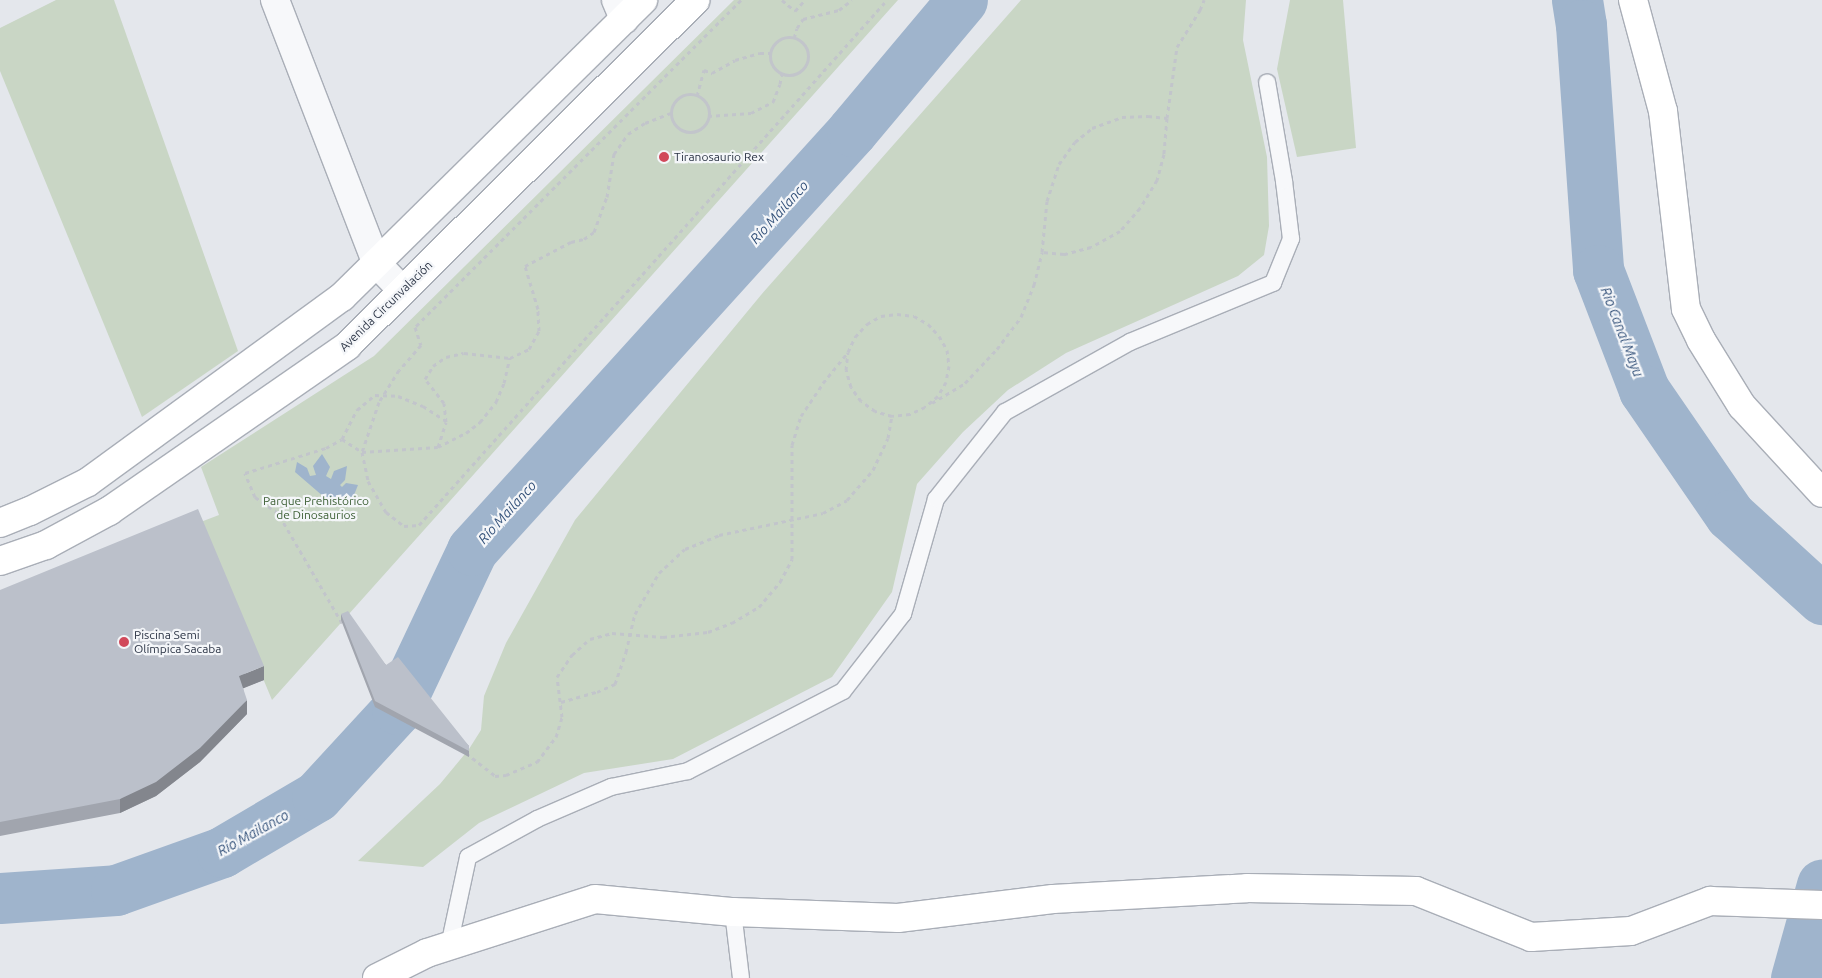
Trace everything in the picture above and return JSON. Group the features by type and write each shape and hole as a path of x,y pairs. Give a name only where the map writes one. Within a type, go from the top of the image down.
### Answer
{"street":[{"path":"275,0 377,264 403,291"},
{"path":"0,523 30,511 88,482 342,298 377,264 620,10 643,0"},
{"name":"Avenida Circunvalación","path":"0,561 46,545 109,511 347,346 696,0"},
{"path":"1633,0 1663,111 1686,309 1701,340 1742,406 1822,493"},
{"path":"156,432 173,466"},
{"path":"377,978 427,953 595,899 734,912 898,918 1053,899 1247,888 1416,891 1531,937 1631,931 1710,901 1822,905"}],"lane":[{"path":"450,946 468,857 538,819 611,786 688,771 843,691 903,614 936,499 1005,412 1130,342 1273,283 1291,239 1284,181 1267,82"},
{"path":"734,912 741,978"}],"path":[{"path":"741,0 415,327 421,345 399,370 379,402 362,452 368,481 386,512 404,526 420,525 888,0"},
{"path":"782,0 795,10 805,0"},
{"path":"794,38 797,28 803,19 839,10 852,0"},
{"path":"1042,252 1064,254 1091,247 1120,231 1140,208 1157,180 1164,154 1177,47 1200,10 1204,0"},
{"path":"782,38 794,38 805,45 808,56 807,62 799,72 788,75 782,73 773,65 771,53 773,47 782,38"},
{"path":"697,96 704,70 712,73 735,60 760,53 771,53"},
{"path":"708,116 751,113 773,102 782,73"},
{"path":"691,94 697,96 706,104 708,116 702,126 692,131 680,128 675,124 671,113 675,101 680,97 691,94"},
{"path":"438,447 446,422 444,403 425,379 433,366 446,358 464,353 510,358 529,349 539,332 538,308 525,266 570,242 584,239 594,232 607,197 614,154 628,134 645,123 671,113"},
{"path":"848,352 846,370 851,387 861,401 875,411 892,416 910,414 926,407 965,383 997,349 1021,317 1034,285 1042,252 1047,201 1059,164 1075,142 1092,128 1122,117 1148,116 1167,118"},
{"path":"466,753 495,776 506,775 537,762 556,737 562,717 557,676 572,655 590,639 612,633 663,637 708,632 732,623 759,607 780,582 792,559 790,482 792,445 801,416 823,383 848,352 855,336 867,324 881,316 898,314 914,316 928,324 939,336 947,350 949,366 946,382 938,396 926,407"},
{"path":"342,439 362,452 438,447 466,434 480,422 498,396 504,383 510,358"},
{"path":"343,623 278,513 255,497 245,473 326,448 342,439 357,410 375,395 398,396 423,406 446,422"},
{"path":"561,702 597,692 614,684 635,614 659,573 685,549 719,535 823,513 847,500 873,470 888,438 892,416"}],"green space":[{"path":"56,0 114,0 238,351 142,417 0,71 0,28"},
{"name":"Parque Prehistórico de Dinosaurios","path":"734,0 898,0 272,700 198,523 219,515 201,467 374,356"},
{"path":"1021,0 1246,0 1243,40 1267,157 1269,226 1264,255 1238,276 1066,353 1008,390 963,432 917,484 892,592 832,677 673,759 584,773 479,823 423,867 358,861 440,784 469,749 481,730 484,696 506,643 575,520 761,295"},
{"path":"1290,0 1343,0 1356,148 1297,157 1277,69"}],"water":[{"path":"322,454 330,467 326,476 331,479 334,471 347,466 345,480 340,485 342,487 346,483 358,485 354,495 347,501 324,497 295,472 297,462 307,468 310,476 316,475 313,466"}],"building":[{"name":"Piscina Semi Olímpica Sacaba","path":"198,509 264,666 239,676 247,700 200,748 156,782 120,799 0,822 0,590"},
{"path":"348,611 386,665 398,657 469,746 469,751 375,701 341,614"}],"waterway":[{"name":"Río Mailanco","path":"0,898 116,890 222,852 317,796 397,709 472,550 852,131 962,0"},
{"name":"Rio Canal Mayu","path":"1577,0 1581,25 1598,270 1644,390 1730,515 1822,599"},
{"name":"Rio Canal Mayu","path":"1796,978 1822,885"}],"place":[{"name":"Tiranosaurio Rex","path":"664,157"},
{"name":"Piscina Semi Olímpica Sacaba","path":"124,642"}]}
